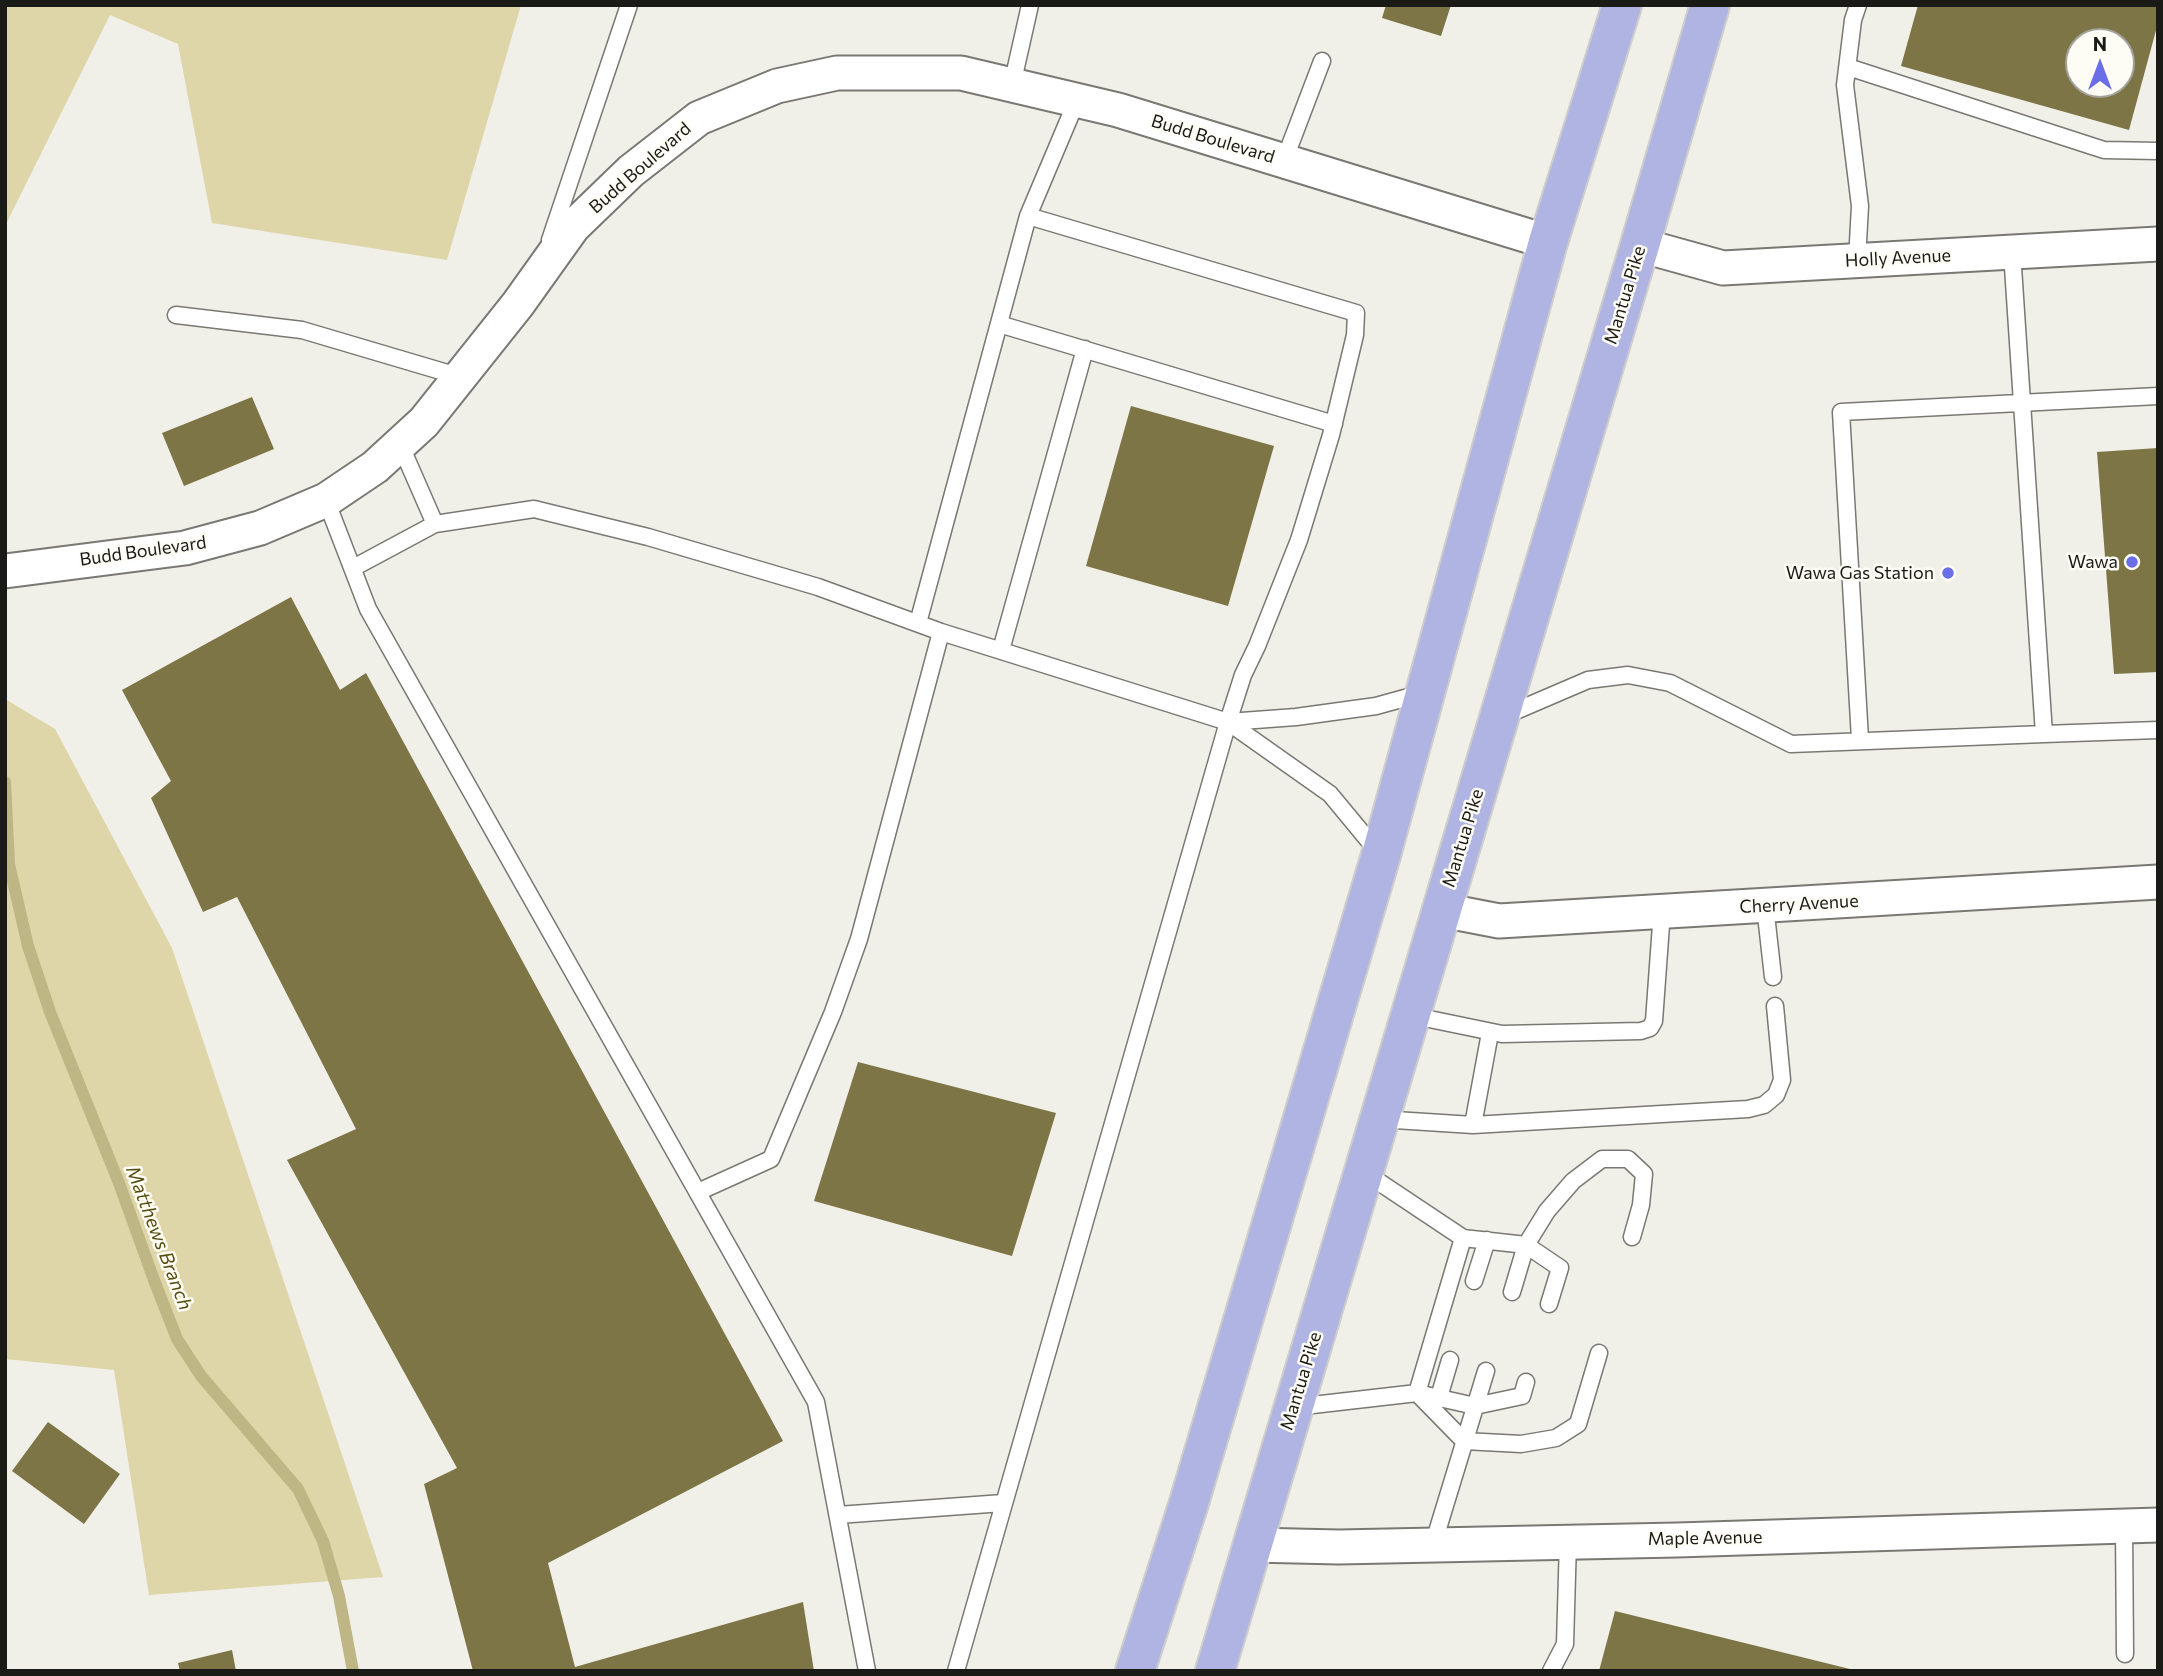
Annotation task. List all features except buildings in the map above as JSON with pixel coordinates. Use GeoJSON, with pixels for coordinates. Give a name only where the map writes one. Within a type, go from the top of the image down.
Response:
{"type":"FeatureCollection","features":[{"type":"Feature","properties":{"kind":"main road"},"geometry":{"type":"LineString","coordinates":[[1135,1671],[1188,1506],[1381,855],[1548,242],[1622,5]]}},
{"type":"Feature","properties":{"kind":"main road","name":"Mantua Pike"},"geometry":{"type":"LineString","coordinates":[[1215,1671],[1710,5]]}},
{"type":"Feature","properties":{"kind":"street","name":"Budd Boulevard"},"geometry":{"type":"LineString","coordinates":[[5,571],[185,548],[260,528],[326,500],[375,467],[424,422],[573,227],[631,171],[699,118],[777,86],[837,73],[961,73],[1077,100],[1118,110],[1548,242]]}},
{"type":"Feature","properties":{"kind":"street","name":"Holly Avenue"},"geometry":{"type":"LineString","coordinates":[[1640,245],[1723,268],[2158,244]]}},
{"type":"Feature","properties":{"kind":"street","name":"Cherry Avenue"},"geometry":{"type":"LineString","coordinates":[[1442,910],[1499,921],[2158,882]]}},
{"type":"Feature","properties":{"kind":"street","name":"Maple Avenue"},"geometry":{"type":"LineString","coordinates":[[1252,1545],[1433,1545],[2158,1525]]}},
{"type":"Feature","properties":{"kind":"lane"},"geometry":{"type":"LineString","coordinates":[[538,276],[629,5]]}},
{"type":"Feature","properties":{"kind":"lane"},"geometry":{"type":"LineString","coordinates":[[1012,85],[1030,5]]}},
{"type":"Feature","properties":{"kind":"lane"},"geometry":{"type":"LineString","coordinates":[[1857,260],[1860,206],[1845,85],[1853,20],[1858,5]]}},
{"type":"Feature","properties":{"kind":"lane"},"geometry":{"type":"LineString","coordinates":[[1284,161],[1322,61]]}},
{"type":"Feature","properties":{"kind":"lane"},"geometry":{"type":"LineString","coordinates":[[1847,67],[2104,150],[2158,151]]}},
{"type":"Feature","properties":{"kind":"lane"},"geometry":{"type":"LineString","coordinates":[[918,624],[1028,216],[1077,100]]}},
{"type":"Feature","properties":{"kind":"lane"},"geometry":{"type":"LineString","coordinates":[[956,1671],[1228,722],[1243,675],[1300,540],[1334,424],[1355,335],[1356,313],[1028,216]]}},
{"type":"Feature","properties":{"kind":"lane"},"geometry":{"type":"LineString","coordinates":[[2012,252],[2044,734]]}},
{"type":"Feature","properties":{"kind":"lane"},"geometry":{"type":"LineString","coordinates":[[176,315],[302,330],[461,377]]}},
{"type":"Feature","properties":{"kind":"lane"},"geometry":{"type":"LineString","coordinates":[[999,324],[1334,424]]}},
{"type":"Feature","properties":{"kind":"lane"},"geometry":{"type":"LineString","coordinates":[[1001,650],[1085,349]]}},
{"type":"Feature","properties":{"kind":"lane"},"geometry":{"type":"LineString","coordinates":[[1860,739],[1841,412],[2158,396]]}},
{"type":"Feature","properties":{"kind":"lane"},"geometry":{"type":"LineString","coordinates":[[400,444],[435,524]]}},
{"type":"Feature","properties":{"kind":"lane"},"geometry":{"type":"LineString","coordinates":[[326,500],[368,609],[816,1402],[867,1671]]}},
{"type":"Feature","properties":{"kind":"lane"},"geometry":{"type":"LineString","coordinates":[[352,568],[435,524],[534,509],[648,537],[792,579],[941,632],[1228,722],[1330,794],[1381,855]]}},
{"type":"Feature","properties":{"kind":"lane"},"geometry":{"type":"LineString","coordinates":[[698,1192],[771,1159],[833,1012],[859,939],[941,632]]}},
{"type":"Feature","properties":{"kind":"lane"},"geometry":{"type":"LineString","coordinates":[[1499,718],[1588,680],[1628,675],[1671,683],[1791,744],[1860,739],[2158,730]]}},
{"type":"Feature","properties":{"kind":"lane"},"geometry":{"type":"LineString","coordinates":[[1228,722],[1296,717],[1376,706],[1427,692]]}},
{"type":"Feature","properties":{"kind":"lane"},"geometry":{"type":"LineString","coordinates":[[1765,906],[1773,977]]}},
{"type":"Feature","properties":{"kind":"lane"},"geometry":{"type":"LineString","coordinates":[[1410,1015],[1490,1033],[1641,1031],[1650,1028],[1654,1021],[1662,911]]}},
{"type":"Feature","properties":{"kind":"lane"},"geometry":{"type":"LineString","coordinates":[[1380,1119],[1473,1125],[1748,1109],[1764,1105],[1776,1095],[1782,1080],[1775,1006]]}},
{"type":"Feature","properties":{"kind":"lane"},"geometry":{"type":"LineString","coordinates":[[1473,1125],[1490,1033]]}},
{"type":"Feature","properties":{"kind":"lane"},"geometry":{"type":"LineString","coordinates":[[1512,1292],[1526,1245],[1547,1210],[1573,1181],[1602,1159],[1628,1159],[1644,1174],[1641,1205],[1632,1237]]}},
{"type":"Feature","properties":{"kind":"lane"},"geometry":{"type":"LineString","coordinates":[[1364,1171],[1463,1238],[1526,1245],[1560,1268],[1549,1304]]}},
{"type":"Feature","properties":{"kind":"lane"},"geometry":{"type":"LineString","coordinates":[[1417,1393],[1463,1238]]}},
{"type":"Feature","properties":{"kind":"lane"},"geometry":{"type":"LineString","coordinates":[[1474,1281],[1487,1240]]}},
{"type":"Feature","properties":{"kind":"lane"},"geometry":{"type":"LineString","coordinates":[[1417,1393],[1464,1441],[1521,1444],[1556,1438],[1578,1424],[1599,1353]]}},
{"type":"Feature","properties":{"kind":"lane"},"geometry":{"type":"LineString","coordinates":[[1439,1397],[1450,1360]]}},
{"type":"Feature","properties":{"kind":"lane"},"geometry":{"type":"LineString","coordinates":[[1433,1545],[1486,1371]]}},
{"type":"Feature","properties":{"kind":"lane"},"geometry":{"type":"LineString","coordinates":[[1293,1407],[1417,1393],[1475,1406],[1522,1396],[1526,1382]]}},
{"type":"Feature","properties":{"kind":"lane"},"geometry":{"type":"LineString","coordinates":[[838,1515],[1003,1503]]}},
{"type":"Feature","properties":{"kind":"lane"},"geometry":{"type":"LineString","coordinates":[[2124,1527],[2125,1654]]}},
{"type":"Feature","properties":{"kind":"lane"},"geometry":{"type":"LineString","coordinates":[[1551,1671],[1565,1644],[1568,1541]]}},
{"type":"Feature","properties":{"kind":"shaded area"},"geometry":{"type":"Polygon","coordinates":[[[5,5],[521,5],[447,260],[212,223],[178,44],[110,15],[5,226],[5,5]]]}},
{"type":"Feature","properties":{"kind":"shaded area"},"geometry":{"type":"Polygon","coordinates":[[[5,699],[55,729],[172,948],[383,1577],[149,1595],[114,1370],[5,1359],[5,699]]]}},
{"type":"Feature","properties":{"kind":"waterway","name":"Matthews Branch"},"geometry":{"type":"LineString","coordinates":[[5,782],[9,864],[28,946],[50,1012],[119,1183],[177,1339],[201,1376],[298,1489],[323,1541],[339,1596],[353,1671]]}},
{"type":"Feature","properties":{"kind":"place","name":"Wawa"},"geometry":{"type":"Point","coordinates":[2132,562]}},
{"type":"Feature","properties":{"kind":"place","name":"Wawa Gas Station"},"geometry":{"type":"Point","coordinates":[1948,573]}}]}
